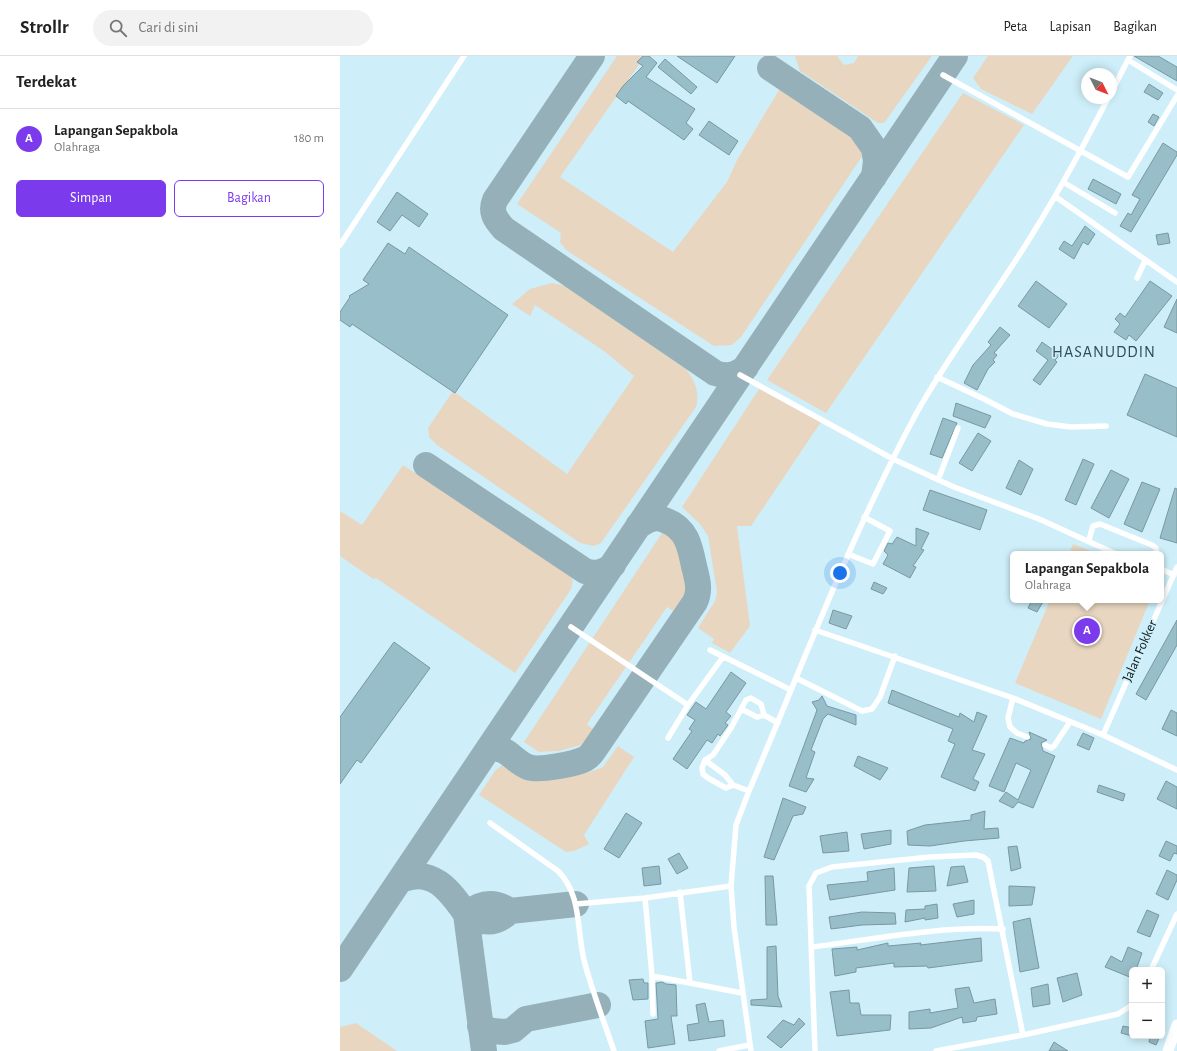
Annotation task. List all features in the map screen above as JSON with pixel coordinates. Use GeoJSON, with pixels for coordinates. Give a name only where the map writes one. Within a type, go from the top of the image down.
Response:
{"type":"FeatureCollection","features":[{"type":"Feature","properties":{"kind":"street"},"geometry":{"type":"LineString","coordinates":[[1168,1051],[1177,1025]]}},
{"type":"Feature","properties":{"kind":"lane"},"geometry":{"type":"LineString","coordinates":[[340,245],[464,56]]}},
{"type":"Feature","properties":{"kind":"lane"},"geometry":{"type":"LineString","coordinates":[[1117,81],[1129,58],[1177,90]]}},
{"type":"Feature","properties":{"kind":"lane"},"geometry":{"type":"LineString","coordinates":[[942,75],[1128,177],[1177,96]]}},
{"type":"Feature","properties":{"kind":"lane"},"geometry":{"type":"LineString","coordinates":[[719,1051],[750,1048],[734,927],[731,886],[736,824],[749,791],[815,630],[864,517],[893,459],[937,377],[1007,274],[1056,196],[1105,104]]}},
{"type":"Feature","properties":{"kind":"lane"},"geometry":{"type":"LineString","coordinates":[[1063,182],[1115,213]]}},
{"type":"Feature","properties":{"kind":"lane"},"geometry":{"type":"LineString","coordinates":[[1056,196],[1177,282]]}},
{"type":"Feature","properties":{"kind":"lane"},"geometry":{"type":"LineString","coordinates":[[1137,278],[1146,261]]}},
{"type":"Feature","properties":{"kind":"lane"},"geometry":{"type":"LineString","coordinates":[[740,375],[893,459],[938,480],[1089,540],[1110,551]]}},
{"type":"Feature","properties":{"kind":"lane"},"geometry":{"type":"LineString","coordinates":[[937,377],[1013,414],[1047,424],[1071,427],[1106,426]]}},
{"type":"Feature","properties":{"kind":"lane"},"geometry":{"type":"LineString","coordinates":[[938,480],[958,428]]}},
{"type":"Feature","properties":{"kind":"lane"},"geometry":{"type":"LineString","coordinates":[[848,554],[873,564],[890,531],[864,517]]}},
{"type":"Feature","properties":{"kind":"lane"},"geometry":{"type":"LineString","coordinates":[[1089,540],[1093,526],[1100,524],[1152,545],[1156,548],[1156,551]]}},
{"type":"Feature","properties":{"kind":"lane","name":"Jalan Fokker"},"geometry":{"type":"LineString","coordinates":[[1164,598],[1177,567]]}},
{"type":"Feature","properties":{"kind":"lane"},"geometry":{"type":"LineString","coordinates":[[1164,570],[1174,575]]}},
{"type":"Feature","properties":{"kind":"lane","name":"Jalan Fokker"},"geometry":{"type":"LineString","coordinates":[[1103,735],[1162,603]]}},
{"type":"Feature","properties":{"kind":"lane"},"geometry":{"type":"LineString","coordinates":[[571,627],[688,705]]}},
{"type":"Feature","properties":{"kind":"lane"},"geometry":{"type":"LineString","coordinates":[[815,630],[896,656],[1013,698],[1103,735],[1177,770]]}},
{"type":"Feature","properties":{"kind":"lane"},"geometry":{"type":"LineString","coordinates":[[710,650],[791,690]]}},
{"type":"Feature","properties":{"kind":"lane"},"geometry":{"type":"LineString","coordinates":[[796,678],[811,687],[862,711],[872,709],[880,697],[896,656]]}},
{"type":"Feature","properties":{"kind":"lane"},"geometry":{"type":"LineString","coordinates":[[668,738],[688,705],[724,657]]}},
{"type":"Feature","properties":{"kind":"lane"},"geometry":{"type":"LineString","coordinates":[[749,791],[733,786],[726,788],[703,774],[702,768],[705,760],[713,755],[731,728],[746,700],[751,698],[761,704],[764,715],[778,723]]}},
{"type":"Feature","properties":{"kind":"lane"},"geometry":{"type":"LineString","coordinates":[[1013,698],[1008,718],[1010,727],[1017,733],[1027,737]]}},
{"type":"Feature","properties":{"kind":"lane"},"geometry":{"type":"LineString","coordinates":[[741,709],[758,717],[764,715]]}},
{"type":"Feature","properties":{"kind":"lane"},"geometry":{"type":"LineString","coordinates":[[1045,745],[1051,748],[1054,746],[1070,722]]}},
{"type":"Feature","properties":{"kind":"lane"},"geometry":{"type":"LineString","coordinates":[[705,760],[725,775],[733,786]]}},
{"type":"Feature","properties":{"kind":"lane"},"geometry":{"type":"LineString","coordinates":[[490,823],[558,871],[567,880],[573,891],[585,962],[614,1051]]}},
{"type":"Feature","properties":{"kind":"lane"},"geometry":{"type":"LineString","coordinates":[[815,1051],[811,985],[812,947],[808,908],[809,886],[816,873],[832,867],[930,857],[976,855],[983,857],[988,861],[1022,1035]]}},
{"type":"Feature","properties":{"kind":"lane"},"geometry":{"type":"LineString","coordinates":[[576,904],[645,898],[731,886]]}},
{"type":"Feature","properties":{"kind":"lane"},"geometry":{"type":"LineString","coordinates":[[680,892],[690,983]]}},
{"type":"Feature","properties":{"kind":"lane"},"geometry":{"type":"LineString","coordinates":[[645,898],[652,976],[653,1014]]}},
{"type":"Feature","properties":{"kind":"lane"},"geometry":{"type":"LineString","coordinates":[[1152,967],[1177,914]]}},
{"type":"Feature","properties":{"kind":"lane"},"geometry":{"type":"LineString","coordinates":[[812,947],[935,932],[978,928],[1002,929]]}},
{"type":"Feature","properties":{"kind":"lane"},"geometry":{"type":"LineString","coordinates":[[652,976],[742,993]]}},
{"type":"Feature","properties":{"kind":"lane"},"geometry":{"type":"LineString","coordinates":[[936,1051],[1022,1035],[1118,1014],[1129,1007]]}},
{"type":"Feature","properties":{"kind":"shaded area"},"geometry":{"type":"Polygon","coordinates":[[[617,56],[645,56],[560,177],[673,252],[727,182],[737,160],[782,85],[786,84],[851,129],[858,137],[865,152],[741,337],[732,345],[714,346],[566,250],[560,242],[561,233],[517,204],[617,56]]]}},
{"type":"Feature","properties":{"kind":"shaded area"},"geometry":{"type":"Polygon","coordinates":[[[795,56],[837,56],[844,65],[854,63],[858,56],[932,56],[884,123],[878,123],[800,71],[795,56]]]}},
{"type":"Feature","properties":{"kind":"shaded area"},"geometry":{"type":"Polygon","coordinates":[[[988,56],[1073,56],[1032,114],[981,89],[973,78],[988,56]]]}},
{"type":"Feature","properties":{"kind":"shaded area"},"geometry":{"type":"Polygon","coordinates":[[[963,93],[1024,125],[826,413],[767,380],[963,93]]]}},
{"type":"Feature","properties":{"kind":"shaded area"},"geometry":{"type":"Polygon","coordinates":[[[552,283],[565,286],[686,369],[694,382],[697,392],[696,407],[601,543],[594,546],[580,543],[437,445],[429,437],[428,428],[453,391],[567,474],[634,376],[604,351],[535,305],[530,316],[512,304],[530,289],[552,283]]]}},
{"type":"Feature","properties":{"kind":"shaded area"},"geometry":{"type":"Polygon","coordinates":[[[759,389],[821,422],[751,526],[737,526],[750,626],[730,653],[712,643],[714,639],[698,628],[715,601],[717,592],[708,536],[700,524],[682,507],[759,389]]]}},
{"type":"Feature","properties":{"kind":"shaded area"},"geometry":{"type":"Polygon","coordinates":[[[403,465],[568,573],[573,580],[571,589],[515,673],[376,578],[373,579],[340,556],[340,511],[362,525],[403,465]]]}},
{"type":"Feature","properties":{"kind":"shaded area"},"geometry":{"type":"Polygon","coordinates":[[[662,533],[669,534],[677,546],[683,558],[691,586],[673,611],[667,607],[587,724],[594,730],[584,744],[559,751],[539,752],[524,742],[662,533]]]}},
{"type":"Feature","properties":{"kind":"shaded area"},"geometry":{"type":"Polygon","coordinates":[[[1073,544],[1090,551],[1070,551],[1073,544]]]}},
{"type":"Feature","properties":{"kind":"shaded area"},"geometry":{"type":"Polygon","coordinates":[[[1049,603],[1149,603],[1101,719],[1015,683],[1049,603]]]}},
{"type":"Feature","properties":{"kind":"shaded area"},"geometry":{"type":"Polygon","coordinates":[[[618,746],[634,757],[584,835],[589,844],[574,851],[566,852],[479,795],[495,771],[503,764],[531,780],[540,781],[590,772],[603,767],[618,746]]]}},
{"type":"Feature","properties":{"kind":"shaded area"},"geometry":{"type":"Polygon","coordinates":[[[356,1023],[397,1051],[340,1051],[340,1027],[356,1023]]]}},
{"type":"Feature","properties":{"kind":"building"},"geometry":{"type":"Polygon","coordinates":[[[643,56],[649,56],[657,63],[646,77],[695,109],[686,123],[693,129],[684,140],[628,101],[626,104],[616,96],[623,86],[643,66],[637,62],[643,56]]]}},
{"type":"Feature","properties":{"kind":"building"},"geometry":{"type":"Polygon","coordinates":[[[677,56],[735,56],[717,83],[677,56]]]}},
{"type":"Feature","properties":{"kind":"building"},"geometry":{"type":"Polygon","coordinates":[[[1134,56],[1158,56],[1177,67],[1177,81],[1134,56]]]}},
{"type":"Feature","properties":{"kind":"building"},"geometry":{"type":"Polygon","coordinates":[[[665,59],[697,87],[691,94],[658,67],[665,59]]]}},
{"type":"Feature","properties":{"kind":"building"},"geometry":{"type":"Polygon","coordinates":[[[1149,84],[1163,93],[1158,100],[1144,92],[1149,84]]]}},
{"type":"Feature","properties":{"kind":"building"},"geometry":{"type":"Polygon","coordinates":[[[1153,114],[1159,117],[1154,126],[1148,122],[1153,114]]]}},
{"type":"Feature","properties":{"kind":"building"},"geometry":{"type":"Polygon","coordinates":[[[709,121],[738,141],[729,155],[699,135],[709,121]]]}},
{"type":"Feature","properties":{"kind":"building"},"geometry":{"type":"Polygon","coordinates":[[[1163,143],[1177,152],[1177,155],[1131,232],[1120,226],[1128,213],[1131,215],[1140,199],[1132,195],[1163,143]]]}},
{"type":"Feature","properties":{"kind":"building"},"geometry":{"type":"Polygon","coordinates":[[[1093,179],[1121,194],[1116,204],[1088,189],[1093,179]]]}},
{"type":"Feature","properties":{"kind":"building"},"geometry":{"type":"Polygon","coordinates":[[[397,192],[428,214],[419,227],[402,215],[390,231],[377,222],[397,192]]]}},
{"type":"Feature","properties":{"kind":"building"},"geometry":{"type":"Polygon","coordinates":[[[1085,226],[1095,234],[1088,245],[1083,242],[1074,259],[1059,249],[1064,241],[1072,246],[1085,226]]]}},
{"type":"Feature","properties":{"kind":"building"},"geometry":{"type":"Polygon","coordinates":[[[1168,233],[1170,243],[1158,245],[1156,235],[1168,233]]]}},
{"type":"Feature","properties":{"kind":"building"},"geometry":{"type":"Polygon","coordinates":[[[388,243],[405,254],[409,247],[508,315],[455,393],[352,324],[350,327],[340,320],[340,312],[350,297],[349,296],[369,284],[363,280],[388,243]]]}},
{"type":"Feature","properties":{"kind":"building"},"geometry":{"type":"Polygon","coordinates":[[[1036,281],[1067,304],[1049,328],[1018,306],[1036,281]]]}},
{"type":"Feature","properties":{"kind":"building"},"geometry":{"type":"Polygon","coordinates":[[[1150,281],[1172,296],[1136,341],[1129,335],[1126,340],[1114,332],[1120,324],[1115,319],[1120,313],[1125,317],[1150,281]]]}},
{"type":"Feature","properties":{"kind":"building"},"geometry":{"type":"Polygon","coordinates":[[[1177,299],[1177,333],[1164,327],[1177,299]]]}},
{"type":"Feature","properties":{"kind":"building"},"geometry":{"type":"Polygon","coordinates":[[[1000,327],[1010,335],[994,353],[997,355],[993,360],[995,362],[988,369],[977,390],[964,383],[973,365],[991,345],[988,342],[1000,327]]]}},
{"type":"Feature","properties":{"kind":"building"},"geometry":{"type":"Polygon","coordinates":[[[1042,342],[1060,355],[1055,360],[1057,362],[1040,385],[1033,380],[1048,360],[1036,351],[1042,342]]]}},
{"type":"Feature","properties":{"kind":"building"},"geometry":{"type":"Polygon","coordinates":[[[1145,374],[1177,388],[1177,437],[1127,415],[1145,374]]]}},
{"type":"Feature","properties":{"kind":"building"},"geometry":{"type":"Polygon","coordinates":[[[956,403],[991,416],[985,428],[953,416],[956,403]]]}},
{"type":"Feature","properties":{"kind":"building"},"geometry":{"type":"Polygon","coordinates":[[[943,418],[957,423],[942,458],[930,454],[943,418]]]}},
{"type":"Feature","properties":{"kind":"building"},"geometry":{"type":"Polygon","coordinates":[[[978,433],[991,441],[972,471],[959,463],[978,433]]]}},
{"type":"Feature","properties":{"kind":"building"},"geometry":{"type":"Polygon","coordinates":[[[1083,459],[1094,464],[1076,505],[1065,500],[1083,459]]]}},
{"type":"Feature","properties":{"kind":"building"},"geometry":{"type":"Polygon","coordinates":[[[1019,460],[1033,469],[1021,495],[1006,488],[1019,460]]]}},
{"type":"Feature","properties":{"kind":"building"},"geometry":{"type":"Polygon","coordinates":[[[1111,470],[1129,479],[1109,518],[1091,508],[1111,470]]]}},
{"type":"Feature","properties":{"kind":"building"},"geometry":{"type":"Polygon","coordinates":[[[1142,482],[1160,489],[1142,532],[1124,524],[1142,482]]]}},
{"type":"Feature","properties":{"kind":"building"},"geometry":{"type":"Polygon","coordinates":[[[1175,488],[1177,489],[1177,543],[1160,538],[1175,488]]]}},
{"type":"Feature","properties":{"kind":"building"},"geometry":{"type":"Polygon","coordinates":[[[930,490],[987,510],[980,530],[923,510],[930,490]]]}},
{"type":"Feature","properties":{"kind":"building"},"geometry":{"type":"Polygon","coordinates":[[[916,528],[929,533],[921,549],[924,550],[913,566],[916,567],[910,578],[883,564],[888,555],[884,551],[888,543],[892,544],[897,537],[916,546],[916,528]]]}},
{"type":"Feature","properties":{"kind":"building"},"geometry":{"type":"Polygon","coordinates":[[[874,582],[887,588],[883,594],[871,589],[874,582]]]}},
{"type":"Feature","properties":{"kind":"building"},"geometry":{"type":"Polygon","coordinates":[[[1030,603],[1042,603],[1037,612],[1028,608],[1030,603]]]}},
{"type":"Feature","properties":{"kind":"building"},"geometry":{"type":"Polygon","coordinates":[[[833,610],[852,616],[846,629],[829,623],[833,610]]]}},
{"type":"Feature","properties":{"kind":"building"},"geometry":{"type":"Polygon","coordinates":[[[1177,620],[1177,645],[1146,700],[1136,694],[1177,620]]]}},
{"type":"Feature","properties":{"kind":"building"},"geometry":{"type":"Polygon","coordinates":[[[394,642],[430,668],[361,763],[357,760],[340,784],[340,717],[394,642]]]}},
{"type":"Feature","properties":{"kind":"building"},"geometry":{"type":"Polygon","coordinates":[[[731,672],[746,683],[726,712],[731,716],[725,723],[728,725],[720,736],[718,734],[712,743],[707,740],[687,769],[673,759],[692,731],[689,729],[695,720],[687,715],[696,702],[706,709],[731,672]]]}},
{"type":"Feature","properties":{"kind":"building"},"geometry":{"type":"Polygon","coordinates":[[[892,690],[959,717],[960,713],[974,722],[977,712],[987,716],[972,750],[985,754],[973,779],[979,782],[975,791],[941,777],[955,744],[948,741],[953,729],[888,703],[892,690]]]}},
{"type":"Feature","properties":{"kind":"building"},"geometry":{"type":"Polygon","coordinates":[[[822,696],[827,706],[856,715],[856,725],[828,714],[823,719],[811,750],[815,752],[806,778],[814,779],[806,792],[789,786],[817,710],[812,702],[819,700],[822,696]]]}},
{"type":"Feature","properties":{"kind":"building"},"geometry":{"type":"Polygon","coordinates":[[[1171,710],[1177,713],[1177,736],[1162,729],[1171,710]]]}},
{"type":"Feature","properties":{"kind":"building"},"geometry":{"type":"Polygon","coordinates":[[[1029,732],[1047,740],[1041,743],[1043,751],[1055,756],[1033,808],[1018,802],[1013,808],[999,801],[1006,792],[1018,800],[1031,770],[1016,763],[1004,792],[989,786],[1010,738],[1024,743],[1025,741],[1031,739],[1029,732]]]}},
{"type":"Feature","properties":{"kind":"building"},"geometry":{"type":"Polygon","coordinates":[[[1083,733],[1094,738],[1089,750],[1077,745],[1083,733]]]}},
{"type":"Feature","properties":{"kind":"building"},"geometry":{"type":"Polygon","coordinates":[[[858,756],[888,768],[880,780],[854,766],[858,756]]]}},
{"type":"Feature","properties":{"kind":"building"},"geometry":{"type":"Polygon","coordinates":[[[1166,781],[1177,787],[1177,809],[1157,799],[1166,781]]]}},
{"type":"Feature","properties":{"kind":"building"},"geometry":{"type":"Polygon","coordinates":[[[1099,785],[1125,794],[1123,801],[1097,792],[1099,785]]]}},
{"type":"Feature","properties":{"kind":"building"},"geometry":{"type":"Polygon","coordinates":[[[783,798],[806,807],[803,814],[793,816],[774,860],[764,857],[783,798]]]}},
{"type":"Feature","properties":{"kind":"building"},"geometry":{"type":"Polygon","coordinates":[[[985,811],[984,829],[998,828],[999,838],[930,846],[908,845],[907,831],[925,825],[971,820],[971,815],[985,811]]]}},
{"type":"Feature","properties":{"kind":"building"},"geometry":{"type":"Polygon","coordinates":[[[626,813],[642,823],[619,858],[604,849],[626,813]]]}},
{"type":"Feature","properties":{"kind":"building"},"geometry":{"type":"Polygon","coordinates":[[[891,830],[891,844],[864,849],[861,834],[891,830]]]}},
{"type":"Feature","properties":{"kind":"building"},"geometry":{"type":"Polygon","coordinates":[[[847,832],[849,851],[823,853],[820,836],[847,832]]]}},
{"type":"Feature","properties":{"kind":"building"},"geometry":{"type":"Polygon","coordinates":[[[1166,841],[1177,846],[1177,854],[1174,853],[1170,861],[1159,856],[1166,841]]]}},
{"type":"Feature","properties":{"kind":"building"},"geometry":{"type":"Polygon","coordinates":[[[1017,846],[1021,868],[1011,871],[1008,847],[1017,846]]]}},
{"type":"Feature","properties":{"kind":"building"},"geometry":{"type":"Polygon","coordinates":[[[679,853],[688,868],[677,874],[668,859],[679,853]]]}},
{"type":"Feature","properties":{"kind":"building"},"geometry":{"type":"Polygon","coordinates":[[[659,866],[661,884],[644,886],[642,868],[659,866]]]}},
{"type":"Feature","properties":{"kind":"building"},"geometry":{"type":"Polygon","coordinates":[[[934,866],[936,891],[907,892],[909,868],[934,866]]]}},
{"type":"Feature","properties":{"kind":"building"},"geometry":{"type":"Polygon","coordinates":[[[964,866],[968,882],[947,886],[951,867],[964,866]]]}},
{"type":"Feature","properties":{"kind":"building"},"geometry":{"type":"Polygon","coordinates":[[[894,868],[895,890],[830,900],[827,885],[868,881],[867,872],[894,868]]]}},
{"type":"Feature","properties":{"kind":"building"},"geometry":{"type":"Polygon","coordinates":[[[1167,870],[1177,875],[1177,880],[1168,900],[1156,894],[1167,870]]]}},
{"type":"Feature","properties":{"kind":"building"},"geometry":{"type":"Polygon","coordinates":[[[765,876],[773,876],[777,925],[766,925],[765,876]]]}},
{"type":"Feature","properties":{"kind":"building"},"geometry":{"type":"Polygon","coordinates":[[[1009,886],[1035,887],[1032,905],[1009,906],[1009,886]]]}},
{"type":"Feature","properties":{"kind":"building"},"geometry":{"type":"Polygon","coordinates":[[[974,900],[974,914],[957,917],[953,904],[974,900]]]}},
{"type":"Feature","properties":{"kind":"building"},"geometry":{"type":"Polygon","coordinates":[[[937,904],[938,918],[925,920],[925,918],[905,922],[906,910],[925,909],[925,906],[937,904]]]}},
{"type":"Feature","properties":{"kind":"building"},"geometry":{"type":"Polygon","coordinates":[[[1147,910],[1159,915],[1150,937],[1137,932],[1147,910]]]}},
{"type":"Feature","properties":{"kind":"building"},"geometry":{"type":"Polygon","coordinates":[[[862,912],[895,913],[896,924],[862,925],[831,929],[829,917],[862,912]]]}},
{"type":"Feature","properties":{"kind":"building"},"geometry":{"type":"Polygon","coordinates":[[[1030,918],[1039,968],[1020,972],[1013,922],[1030,918]]]}},
{"type":"Feature","properties":{"kind":"building"},"geometry":{"type":"Polygon","coordinates":[[[981,938],[982,961],[928,968],[927,966],[894,967],[894,963],[856,968],[856,972],[835,976],[832,949],[857,947],[857,950],[888,943],[888,946],[921,943],[920,945],[981,938]]]}},
{"type":"Feature","properties":{"kind":"building"},"geometry":{"type":"Polygon","coordinates":[[[776,946],[778,996],[782,1007],[751,1005],[751,1000],[767,999],[767,947],[776,946]]]}},
{"type":"Feature","properties":{"kind":"building"},"geometry":{"type":"Polygon","coordinates":[[[1128,947],[1142,953],[1137,967],[1129,967],[1129,977],[1105,967],[1111,956],[1122,962],[1128,947]]]}},
{"type":"Feature","properties":{"kind":"building"},"geometry":{"type":"Polygon","coordinates":[[[1077,973],[1082,995],[1063,1002],[1057,978],[1077,973]]]}},
{"type":"Feature","properties":{"kind":"building"},"geometry":{"type":"Polygon","coordinates":[[[643,979],[644,983],[648,983],[648,999],[633,1000],[629,980],[643,979]]]}},
{"type":"Feature","properties":{"kind":"building"},"geometry":{"type":"Polygon","coordinates":[[[662,982],[676,985],[677,1016],[671,1016],[675,1044],[648,1048],[645,1021],[658,1019],[656,983],[662,982]]]}},
{"type":"Feature","properties":{"kind":"building"},"geometry":{"type":"Polygon","coordinates":[[[1048,984],[1050,1004],[1033,1007],[1031,988],[1048,984]]]}},
{"type":"Feature","properties":{"kind":"building"},"geometry":{"type":"Polygon","coordinates":[[[969,987],[974,1003],[995,999],[997,1014],[977,1017],[976,1021],[963,1023],[962,1017],[931,1028],[909,1029],[909,1012],[930,1009],[930,1013],[958,1008],[955,989],[969,987]]]}},
{"type":"Feature","properties":{"kind":"building"},"geometry":{"type":"Polygon","coordinates":[[[849,990],[850,1003],[859,1003],[861,1015],[891,1015],[890,1030],[837,1036],[830,992],[849,990]]]}},
{"type":"Feature","properties":{"kind":"building"},"geometry":{"type":"Polygon","coordinates":[[[705,1003],[709,1022],[723,1020],[725,1036],[689,1041],[687,1025],[699,1023],[696,1005],[705,1003]]]}},
{"type":"Feature","properties":{"kind":"building"},"geometry":{"type":"Polygon","coordinates":[[[799,1018],[805,1024],[781,1048],[767,1037],[783,1020],[794,1025],[799,1018]]]}},
{"type":"Feature","properties":{"kind":"building"},"geometry":{"type":"Polygon","coordinates":[[[1123,1026],[1129,1027],[1129,1035],[1121,1033],[1123,1026]]]}},
{"type":"Feature","properties":{"kind":"building"},"geometry":{"type":"Polygon","coordinates":[[[1150,1039],[1159,1039],[1156,1045],[1149,1042],[1150,1039]]]}},
{"type":"Feature","properties":{"kind":"building"},"geometry":{"type":"Polygon","coordinates":[[[1054,1042],[1068,1051],[1049,1051],[1054,1042]]]}},
{"type":"Feature","properties":{"kind":"taxiway"},"geometry":{"type":"LineString","coordinates":[[592,56],[495,200],[493,208],[494,215],[504,229],[715,373],[731,375],[746,367]]}},
{"type":"Feature","properties":{"kind":"taxiway"},"geometry":{"type":"LineString","coordinates":[[340,969],[955,56]]}},
{"type":"Feature","properties":{"kind":"taxiway"},"geometry":{"type":"LineString","coordinates":[[770,68],[860,128],[874,148],[876,161],[874,177]]}},
{"type":"Feature","properties":{"kind":"taxiway"},"geometry":{"type":"LineString","coordinates":[[426,465],[585,571],[593,573],[600,572],[613,565]]}},
{"type":"Feature","properties":{"kind":"taxiway"},"geometry":{"type":"LineString","coordinates":[[488,750],[500,749],[522,764],[533,768],[573,763],[586,758],[593,751],[695,602],[698,593],[697,580],[691,552],[683,534],[674,524],[660,518],[646,521],[638,526]]}},
{"type":"Feature","properties":{"kind":"taxiway"},"geometry":{"type":"LineString","coordinates":[[401,880],[412,876],[422,876],[439,883],[447,889],[466,914],[477,907],[487,904],[498,905],[510,911]]}},
{"type":"Feature","properties":{"kind":"taxiway"},"geometry":{"type":"LineString","coordinates":[[484,1051],[466,914],[478,920],[489,922],[505,916],[510,911],[576,904]]}},
{"type":"Feature","properties":{"kind":"taxiway"},"geometry":{"type":"LineString","coordinates":[[480,1026],[492,1031],[505,1032],[513,1030],[526,1019],[598,1005]]}},
{"type":"Feature","properties":{"kind":"place","name":"Lapangan Sepakbola"},"geometry":{"type":"Point","coordinates":[1087,631]}},
{"type":"Feature","properties":{"kind":"district","name":"HASANUDDIN"},"geometry":{"type":"Point","coordinates":[1104,352]}}]}
